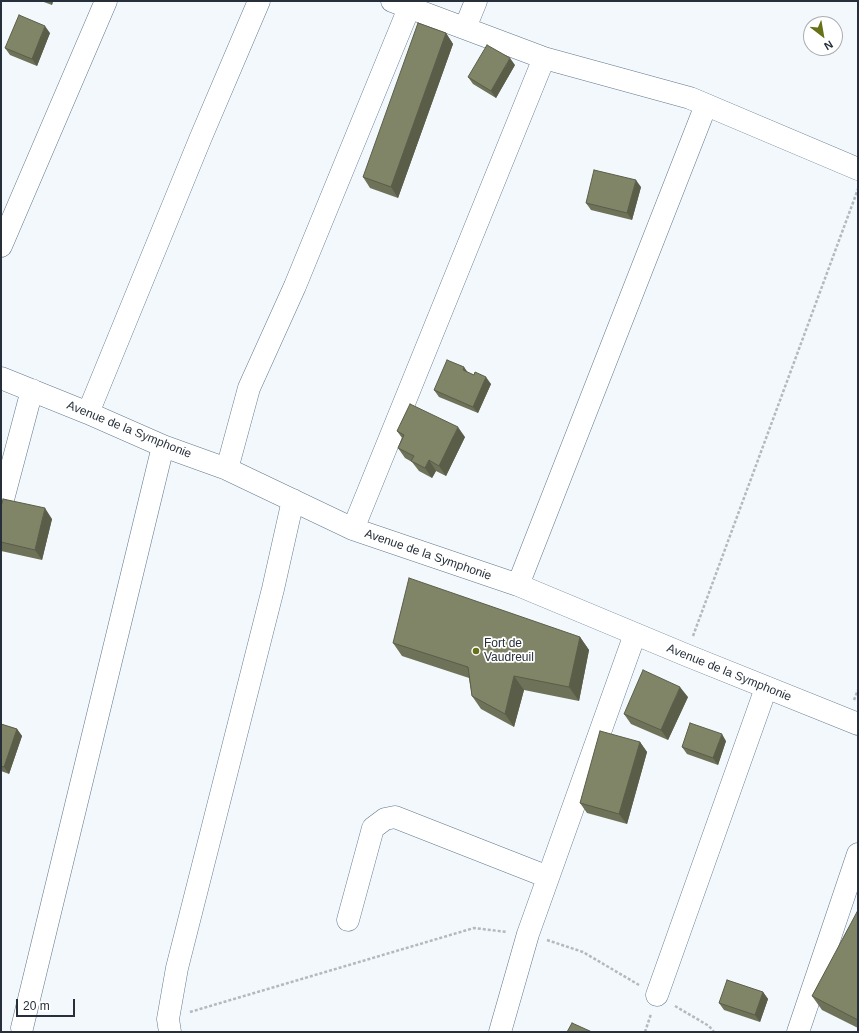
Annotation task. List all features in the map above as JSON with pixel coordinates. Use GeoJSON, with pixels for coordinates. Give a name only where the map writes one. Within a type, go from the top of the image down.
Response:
{"type":"FeatureCollection","features":[{"type":"Feature","properties":{"kind":"street"},"geometry":{"type":"LineString","coordinates":[[1,246],[106,1]]}},
{"type":"Feature","properties":{"kind":"street"},"geometry":{"type":"LineString","coordinates":[[88,413],[201,136],[259,1]]}},
{"type":"Feature","properties":{"kind":"street"},"geometry":{"type":"LineString","coordinates":[[465,28],[476,1]]}},
{"type":"Feature","properties":{"kind":"street"},"geometry":{"type":"LineString","coordinates":[[227,468],[249,388],[295,286],[400,5],[544,58],[690,98],[858,169]]}},
{"type":"Feature","properties":{"kind":"street"},"geometry":{"type":"LineString","coordinates":[[353,529],[544,58]]}},
{"type":"Feature","properties":{"kind":"street"},"geometry":{"type":"LineString","coordinates":[[518,585],[706,105]]}},
{"type":"Feature","properties":{"kind":"street","name":"Avenue de la Symphonie"},"geometry":{"type":"LineString","coordinates":[[1,378],[88,413],[163,446],[227,468],[353,529],[518,585],[686,656],[858,724]]}},
{"type":"Feature","properties":{"kind":"street"},"geometry":{"type":"LineString","coordinates":[[1,507],[32,390]]}},
{"type":"Feature","properties":{"kind":"street"},"geometry":{"type":"LineString","coordinates":[[22,1028],[163,446]]}},
{"type":"Feature","properties":{"kind":"street"},"geometry":{"type":"LineString","coordinates":[[169,1025],[177,968],[273,589],[293,500]]}},
{"type":"Feature","properties":{"kind":"street"},"geometry":{"type":"LineString","coordinates":[[500,1032],[528,934],[636,634]]}},
{"type":"Feature","properties":{"kind":"street"},"geometry":{"type":"LineString","coordinates":[[657,995],[766,688]]}},
{"type":"Feature","properties":{"kind":"street"},"geometry":{"type":"LineString","coordinates":[[348,920],[373,828],[385,819],[395,817],[548,877]]}},
{"type":"Feature","properties":{"kind":"street"},"geometry":{"type":"LineString","coordinates":[[798,1032],[858,854]]}},
{"type":"Feature","properties":{"kind":"path"},"geometry":{"type":"LineString","coordinates":[[686,656],[858,189]]}},
{"type":"Feature","properties":{"kind":"path"},"geometry":{"type":"LineString","coordinates":[[169,1025],[474,928],[528,934],[583,952],[709,1026],[714,1032]]}},
{"type":"Feature","properties":{"kind":"building"},"geometry":{"type":"Polygon","coordinates":[[[19,15],[45,26],[32,59],[5,48],[19,15]]]}},
{"type":"Feature","properties":{"kind":"building"},"geometry":{"type":"Polygon","coordinates":[[[418,23],[446,33],[391,187],[363,177],[418,23]]]}},
{"type":"Feature","properties":{"kind":"building"},"geometry":{"type":"Polygon","coordinates":[[[487,45],[510,58],[491,91],[468,77],[487,45]]]}},
{"type":"Feature","properties":{"kind":"building"},"geometry":{"type":"Polygon","coordinates":[[[594,170],[636,180],[627,213],[586,203],[594,170]]]}},
{"type":"Feature","properties":{"kind":"building"},"geometry":{"type":"Polygon","coordinates":[[[447,360],[464,367],[463,370],[474,375],[475,372],[486,377],[473,407],[434,390],[447,360]]]}},
{"type":"Feature","properties":{"kind":"building"},"geometry":{"type":"Polygon","coordinates":[[[410,404],[458,427],[439,466],[429,460],[425,468],[411,461],[414,456],[398,448],[404,435],[397,431],[410,404]]]}},
{"type":"Feature","properties":{"kind":"building"},"geometry":{"type":"Polygon","coordinates":[[[3,499],[45,508],[35,550],[1,542],[1,507],[3,499]]]}},
{"type":"Feature","properties":{"kind":"building"},"geometry":{"type":"Polygon","coordinates":[[[409,578],[580,637],[569,687],[514,676],[505,714],[472,696],[468,667],[393,643],[409,578]]]}},
{"type":"Feature","properties":{"kind":"building"},"geometry":{"type":"Polygon","coordinates":[[[643,670],[680,687],[661,730],[624,714],[643,670]]]}},
{"type":"Feature","properties":{"kind":"building"},"geometry":{"type":"Polygon","coordinates":[[[690,723],[722,734],[713,758],[682,747],[690,723]]]}},
{"type":"Feature","properties":{"kind":"building"},"geometry":{"type":"Polygon","coordinates":[[[1,724],[17,729],[4,767],[1,766],[1,724]]]}},
{"type":"Feature","properties":{"kind":"building"},"geometry":{"type":"Polygon","coordinates":[[[600,731],[640,742],[619,814],[580,803],[600,731]]]}},
{"type":"Feature","properties":{"kind":"building"},"geometry":{"type":"Polygon","coordinates":[[[858,912],[858,1020],[812,996],[858,912]]]}},
{"type":"Feature","properties":{"kind":"building"},"geometry":{"type":"Polygon","coordinates":[[[727,980],[763,992],[755,1015],[719,1003],[727,980]]]}},
{"type":"Feature","properties":{"kind":"building"},"geometry":{"type":"Polygon","coordinates":[[[572,1023],[592,1032],[567,1032],[572,1023]]]}},
{"type":"Feature","properties":{"kind":"place","name":"Fort de Vaudreuil"},"geometry":{"type":"Point","coordinates":[476,651]}}]}
